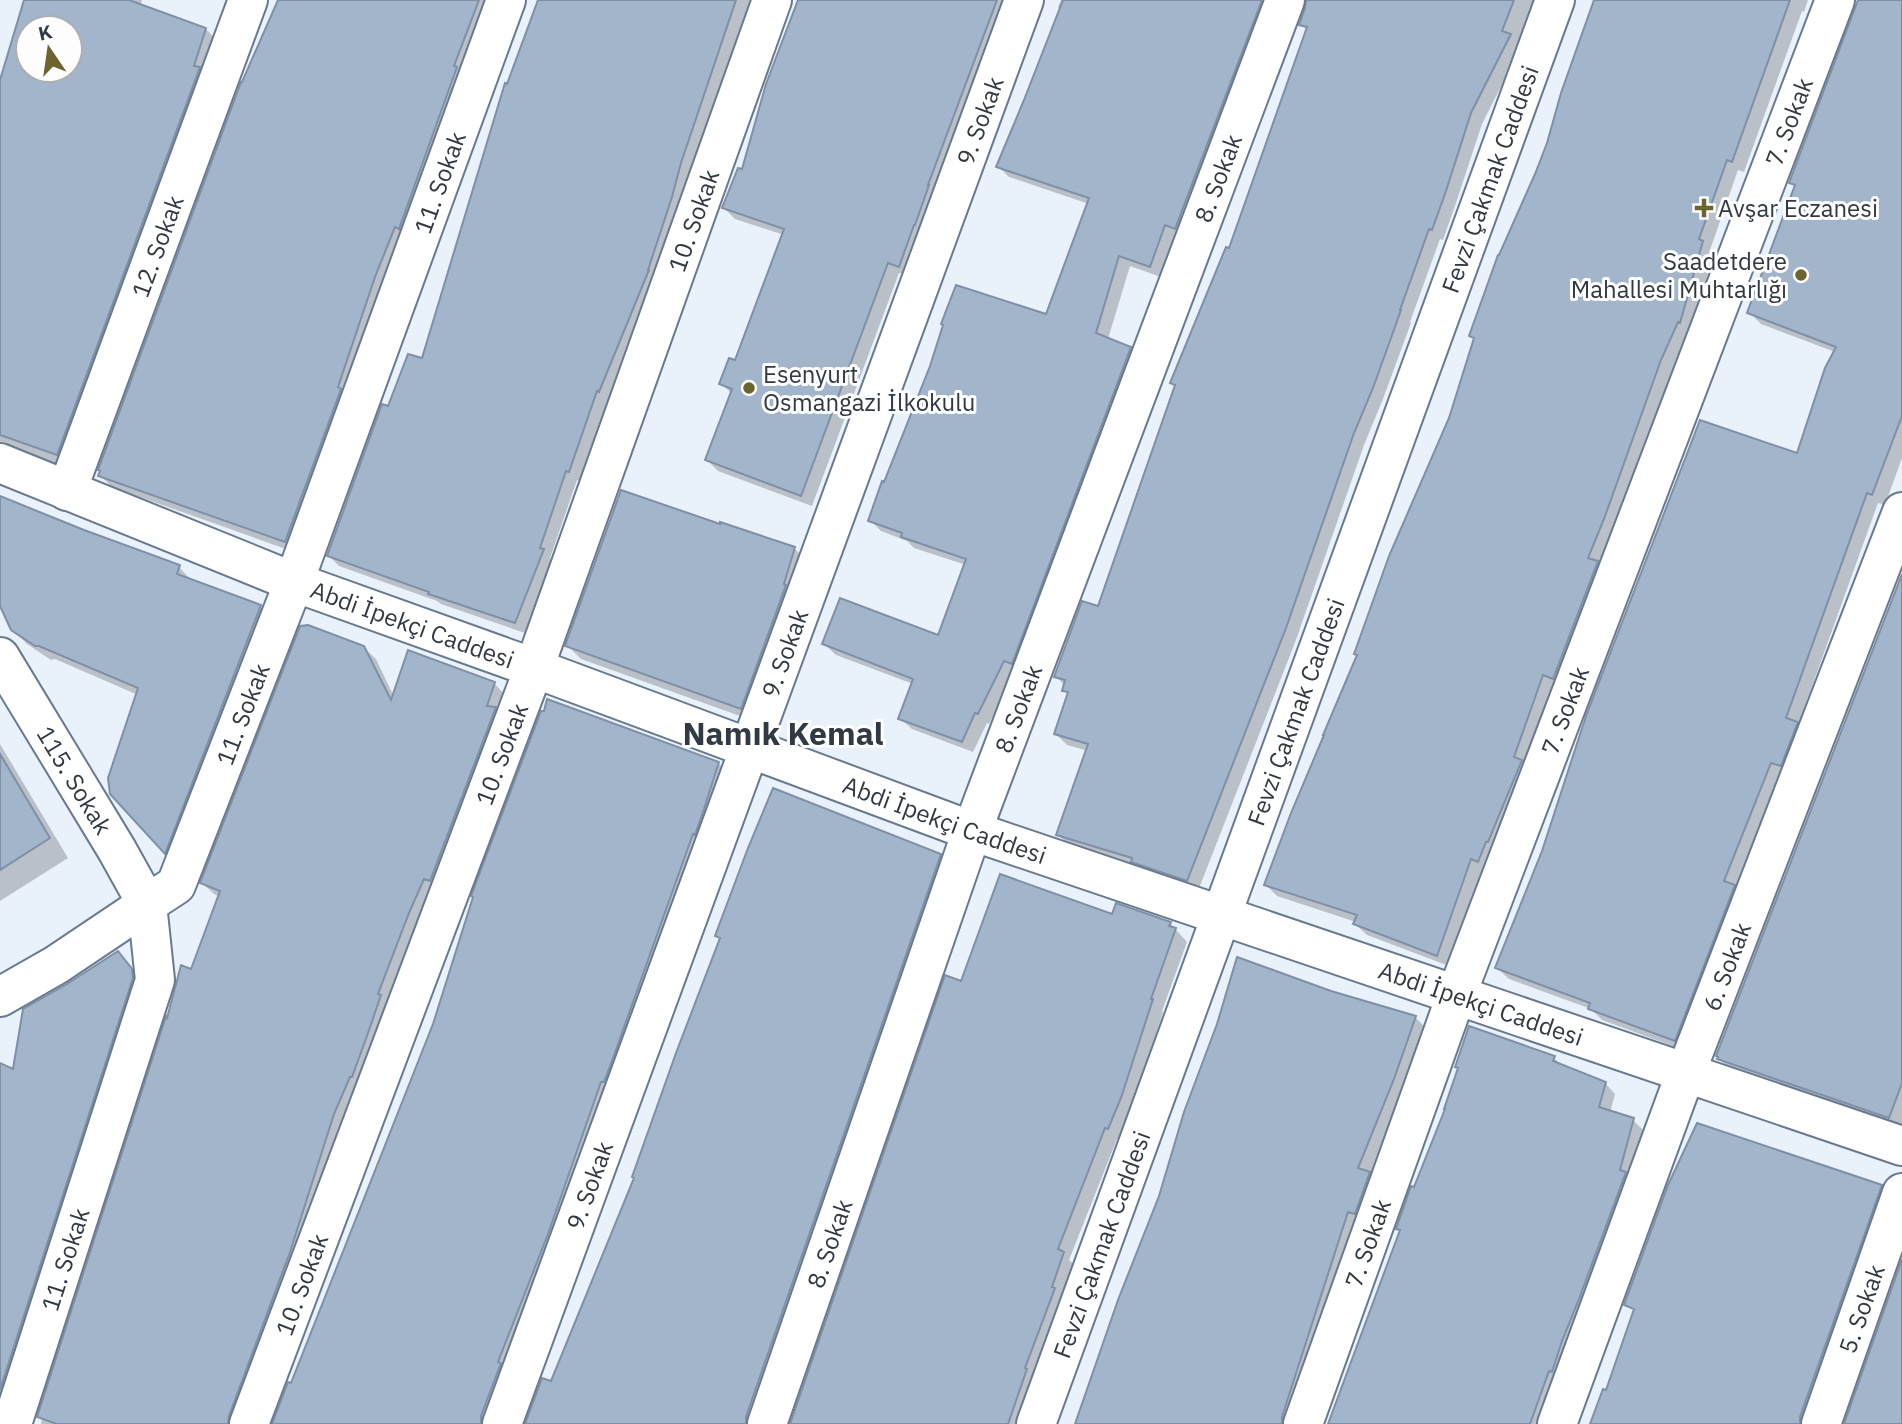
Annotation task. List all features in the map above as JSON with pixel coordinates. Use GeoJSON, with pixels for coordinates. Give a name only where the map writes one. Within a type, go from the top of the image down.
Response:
{"type":"FeatureCollection","features":[{"type":"Feature","properties":{"kind":"street","name":"12. Sokak"},"geometry":{"type":"LineString","coordinates":[[67,491],[248,0]]}},
{"type":"Feature","properties":{"kind":"street","name":"11. Sokak"},"geometry":{"type":"LineString","coordinates":[[12,1424],[155,980],[147,904],[176,885],[294,582],[506,0]]}},
{"type":"Feature","properties":{"kind":"street","name":"10. Sokak"},"geometry":{"type":"LineString","coordinates":[[249,1424],[534,668],[772,0]]}},
{"type":"Feature","properties":{"kind":"street","name":"9. Sokak"},"geometry":{"type":"LineString","coordinates":[[502,1424],[1024,0]]}},
{"type":"Feature","properties":{"kind":"street","name":"8. Sokak"},"geometry":{"type":"LineString","coordinates":[[767,1424],[972,831],[1285,0]]}},
{"type":"Feature","properties":{"kind":"street","name":"Fevzi Çakmak Caddesi"},"geometry":{"type":"LineString","coordinates":[[1036,1424],[1555,0]]}},
{"type":"Feature","properties":{"kind":"street","name":"7. Sokak"},"geometry":{"type":"LineString","coordinates":[[1303,1424],[1456,996],[1835,0]]}},
{"type":"Feature","properties":{"kind":"street","name":"Abdi İpekçi Caddesi"},"geometry":{"type":"LineString","coordinates":[[0,463],[294,582],[972,831],[1902,1146]]}},
{"type":"Feature","properties":{"kind":"street","name":"6. Sokak"},"geometry":{"type":"LineString","coordinates":[[1557,1424],[1686,1072],[1902,512]]}},
{"type":"Feature","properties":{"kind":"street","name":"115. Sokak"},"geometry":{"type":"LineString","coordinates":[[0,657],[147,904]]}},
{"type":"Feature","properties":{"kind":"street"},"geometry":{"type":"LineString","coordinates":[[0,997],[56,965],[147,904]]}},
{"type":"Feature","properties":{"kind":"street","name":"5. Sokak"},"geometry":{"type":"LineString","coordinates":[[1821,1424],[1902,1194]]}},
{"type":"Feature","properties":{"kind":"street"},"geometry":{"type":"LineString","coordinates":[[0,1422],[6,1424]]}},
{"type":"Feature","properties":{"kind":"building"},"geometry":{"type":"Polygon","coordinates":[[[24,0],[129,0],[206,28],[194,66],[200,67],[57,455],[0,435],[0,80],[14,33],[14,84],[84,84],[84,14],[20,14],[24,0]]]}},
{"type":"Feature","properties":{"kind":"building"},"geometry":{"type":"Polygon","coordinates":[[[278,0],[479,0],[399,229],[395,227],[375,277],[338,387],[341,389],[285,542],[98,476],[241,82],[278,0]]]}},
{"type":"Feature","properties":{"kind":"building"},"geometry":{"type":"Polygon","coordinates":[[[538,0],[736,0],[681,163],[649,270],[599,392],[597,391],[569,472],[566,471],[540,548],[544,549],[515,623],[327,556],[382,404],[388,406],[408,354],[422,358],[505,83],[507,84],[538,0]]]}},
{"type":"Feature","properties":{"kind":"building"},"geometry":{"type":"Polygon","coordinates":[[[798,0],[997,0],[899,267],[888,263],[801,496],[705,460],[732,389],[719,384],[729,358],[735,360],[784,229],[722,208],[738,168],[742,169],[766,84],[798,0]]]}},
{"type":"Feature","properties":{"kind":"building"},"geometry":{"type":"Polygon","coordinates":[[[1063,0],[1262,0],[1175,229],[1165,225],[1150,267],[1119,256],[1096,333],[1131,347],[1012,664],[1004,661],[962,742],[898,719],[913,679],[822,644],[840,598],[938,635],[966,559],[901,537],[902,533],[868,521],[930,366],[943,325],[941,324],[956,285],[1046,314],[1089,198],[996,167],[1063,0]]]}},
{"type":"Feature","properties":{"kind":"building"},"geometry":{"type":"Polygon","coordinates":[[[1306,0],[1514,0],[1502,31],[1511,34],[1471,113],[1432,230],[1429,229],[1373,388],[1354,433],[1286,628],[1187,881],[1131,862],[1132,858],[1056,835],[1088,744],[1054,734],[1068,692],[1062,691],[1065,680],[1054,677],[1082,601],[1098,606],[1175,385],[1170,383],[1226,247],[1229,248],[1307,27],[1299,25],[1306,0]]]}},
{"type":"Feature","properties":{"kind":"building"},"geometry":{"type":"Polygon","coordinates":[[[1594,0],[1790,0],[1732,162],[1727,160],[1699,239],[1703,241],[1680,323],[1678,322],[1661,360],[1588,558],[1598,561],[1553,679],[1543,675],[1514,757],[1522,760],[1478,862],[1471,859],[1437,956],[1353,924],[1357,915],[1264,885],[1357,655],[1354,654],[1389,556],[1449,418],[1474,338],[1469,336],[1498,255],[1547,143],[1561,93],[1594,0]]]}},
{"type":"Feature","properties":{"kind":"building"},"geometry":{"type":"Polygon","coordinates":[[[1858,0],[1902,0],[1902,416],[1872,495],[1867,493],[1786,718],[1798,722],[1781,766],[1771,763],[1724,881],[1735,885],[1675,1041],[1588,1009],[1590,1003],[1495,968],[1542,851],[1586,716],[1700,420],[1797,453],[1825,368],[1836,347],[1747,313],[1795,185],[1789,183],[1858,0]]]}},
{"type":"Feature","properties":{"kind":"building"},"geometry":{"type":"Polygon","coordinates":[[[621,490],[795,547],[784,584],[786,585],[741,709],[565,646],[621,490]]]}},
{"type":"Feature","properties":{"kind":"building"},"geometry":{"type":"Polygon","coordinates":[[[0,496],[180,565],[177,574],[261,605],[165,854],[110,794],[108,778],[138,688],[35,646],[11,630],[0,606],[0,496]]]}},
{"type":"Feature","properties":{"kind":"building"},"geometry":{"type":"Polygon","coordinates":[[[1902,574],[1902,1083],[1889,1118],[1717,1059],[1716,1056],[1902,574]]]}},
{"type":"Feature","properties":{"kind":"building"},"geometry":{"type":"Polygon","coordinates":[[[308,625],[364,646],[391,700],[408,650],[495,682],[487,706],[496,707],[430,881],[424,879],[378,994],[381,995],[367,1036],[352,1077],[334,1114],[290,1252],[228,1424],[57,1424],[37,1417],[166,1016],[167,1018],[181,965],[191,969],[220,891],[200,883],[300,626],[308,625]]]}},
{"type":"Feature","properties":{"kind":"building"},"geometry":{"type":"Polygon","coordinates":[[[547,699],[719,762],[612,1061],[604,1082],[601,1082],[548,1234],[498,1362],[501,1363],[481,1416],[481,1424],[272,1424],[288,1382],[291,1383],[433,1024],[473,897],[471,896],[547,699]]]}},
{"type":"Feature","properties":{"kind":"building"},"geometry":{"type":"Polygon","coordinates":[[[0,754],[50,838],[0,870],[0,754]]]}},
{"type":"Feature","properties":{"kind":"building"},"geometry":{"type":"Polygon","coordinates":[[[773,788],[941,854],[746,1417],[746,1424],[525,1424],[542,1378],[551,1381],[634,1178],[632,1177],[676,1053],[720,938],[715,936],[773,788]]]}},
{"type":"Feature","properties":{"kind":"building"},"geometry":{"type":"Polygon","coordinates":[[[1000,874],[1112,914],[1116,903],[1171,922],[1169,926],[1176,928],[1121,1098],[1108,1129],[1105,1128],[1058,1249],[1064,1252],[1052,1287],[1055,1288],[1025,1368],[1027,1369],[1008,1424],[790,1424],[945,975],[961,981],[1000,874]]]}},
{"type":"Feature","properties":{"kind":"building"},"geometry":{"type":"Polygon","coordinates":[[[118,951],[132,969],[133,978],[0,1390],[0,1063],[13,1069],[23,1009],[118,951]]]}},
{"type":"Feature","properties":{"kind":"building"},"geometry":{"type":"Polygon","coordinates":[[[1237,957],[1331,991],[1416,1016],[1358,1168],[1370,1172],[1355,1214],[1348,1212],[1282,1424],[1075,1424],[1118,1300],[1159,1196],[1184,1112],[1217,1024],[1237,957]]]}},
{"type":"Feature","properties":{"kind":"building"},"geometry":{"type":"Polygon","coordinates":[[[1469,1026],[1555,1056],[1553,1061],[1606,1082],[1599,1107],[1634,1118],[1620,1170],[1626,1172],[1530,1424],[1328,1424],[1400,1230],[1396,1229],[1411,1186],[1414,1187],[1445,1109],[1469,1026]]]}},
{"type":"Feature","properties":{"kind":"building"},"geometry":{"type":"Polygon","coordinates":[[[1697,1123],[1882,1185],[1800,1417],[1800,1424],[1590,1424],[1603,1389],[1606,1390],[1634,1309],[1624,1305],[1668,1185],[1697,1123]]]}},
{"type":"Feature","properties":{"kind":"building"},"geometry":{"type":"Polygon","coordinates":[[[1902,1259],[1902,1424],[1844,1424],[1902,1259]]]}},
{"type":"Feature","properties":{"kind":"place","name":"Avşar Eczanesi"},"geometry":{"type":"Point","coordinates":[1704,208]}},
{"type":"Feature","properties":{"kind":"place","name":"Saadetdere Mahallesi Muhtarlığı"},"geometry":{"type":"Point","coordinates":[1801,275]}},
{"type":"Feature","properties":{"kind":"place","name":"Esenyurt Osmangazi İlkokulu"},"geometry":{"type":"Point","coordinates":[749,388]}},
{"type":"Feature","properties":{"kind":"district","name":"Namık Kemal"},"geometry":{"type":"Point","coordinates":[783,733]}}]}
